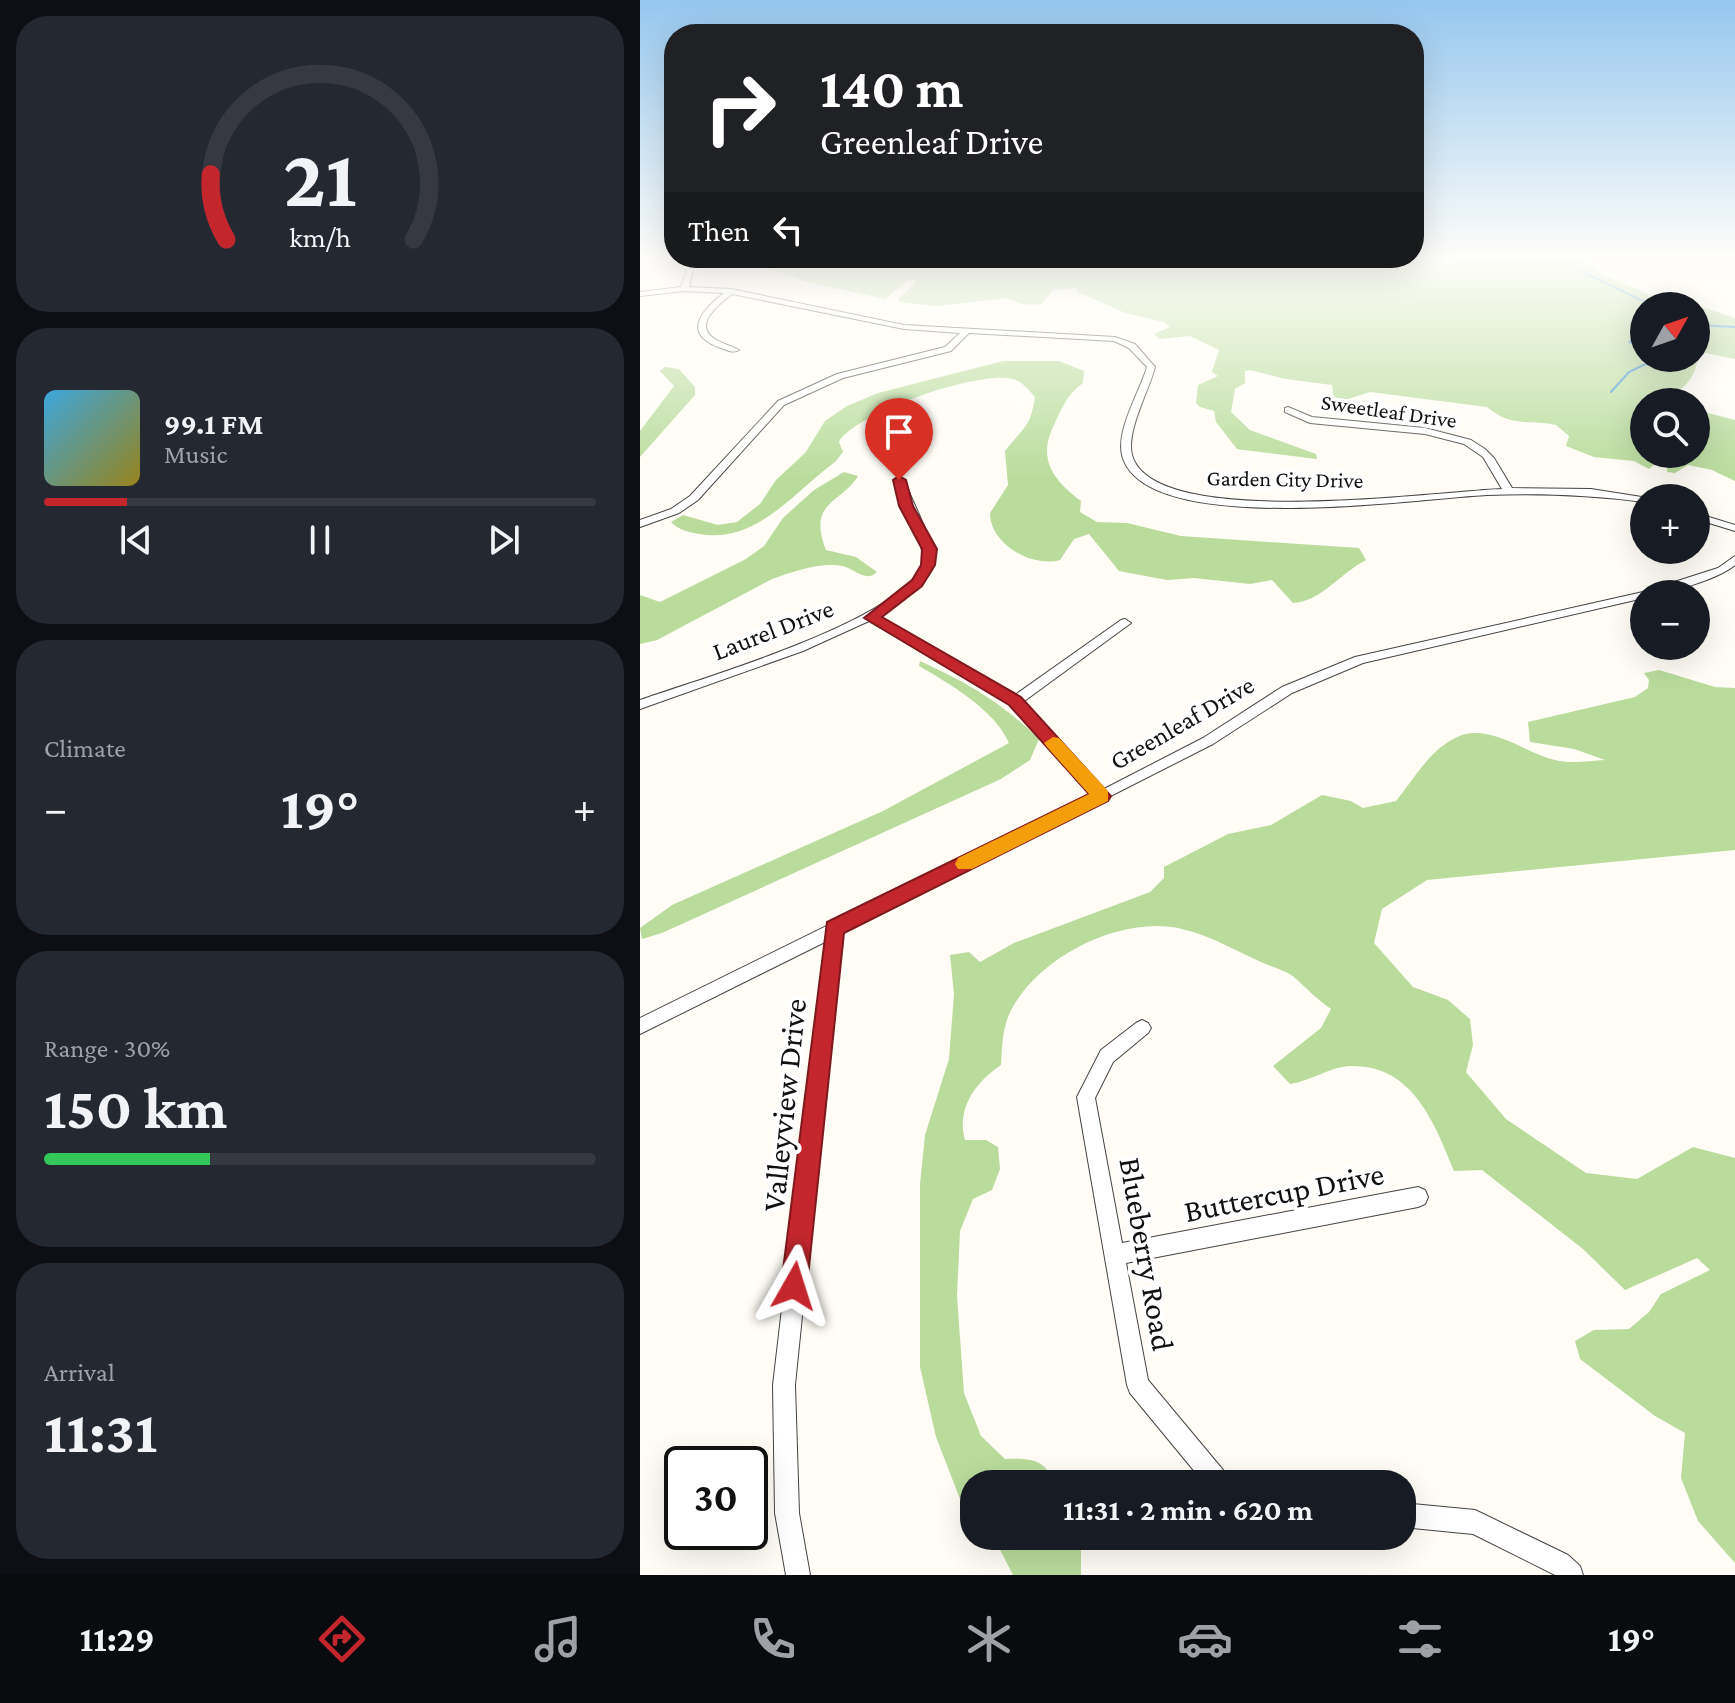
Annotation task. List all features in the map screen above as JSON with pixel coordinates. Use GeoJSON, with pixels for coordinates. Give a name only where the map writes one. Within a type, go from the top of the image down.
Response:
{"type":"FeatureCollection","features":[{"type":"Feature","properties":{"kind":"street"},"geometry":{"type":"LineString","coordinates":[[701,332],[709,341],[735,350]]}},
{"type":"Feature","properties":{"kind":"street"},"geometry":{"type":"LineString","coordinates":[[640,524],[675,511],[705,489],[781,403],[840,376],[948,349],[966,332]]}},
{"type":"Feature","properties":{"kind":"street","name":"Garden City Drive"},"geometry":{"type":"LineString","coordinates":[[979,332],[1094,336],[1132,346],[1151,367],[1128,438],[1127,453],[1146,478],[1186,496],[1239,503],[1509,493],[1597,492],[1630,497]]}},
{"type":"Feature","properties":{"kind":"street","name":"Sweetleaf Drive"},"geometry":{"type":"LineString","coordinates":[[1288,410],[1310,420],[1456,438],[1479,448],[1492,461],[1509,493]]}},
{"type":"Feature","properties":{"kind":"street"},"geometry":{"type":"LineString","coordinates":[[872,618],[917,583],[928,565],[930,549],[906,506],[899,480]]}},
{"type":"Feature","properties":{"kind":"street"},"geometry":{"type":"LineString","coordinates":[[1710,520],[1735,528]]}},
{"type":"Feature","properties":{"kind":"street","name":"Greenleaf Drive"},"geometry":{"type":"LineString","coordinates":[[1690,580],[1722,570],[1735,559]]}},
{"type":"Feature","properties":{"kind":"street","name":"Greenleaf Drive"},"geometry":{"type":"LineString","coordinates":[[640,1026],[1208,741],[1287,690],[1359,660],[1630,598]]}},
{"type":"Feature","properties":{"kind":"street","name":"Laurel Drive"},"geometry":{"type":"LineString","coordinates":[[640,705],[872,618],[1015,701],[1102,796]]}},
{"type":"Feature","properties":{"kind":"street"},"geometry":{"type":"LineString","coordinates":[[1015,701],[1125,623]]}},
{"type":"Feature","properties":{"kind":"street","name":"Valleyview Drive"},"geometry":{"type":"LineString","coordinates":[[798,1575],[787,1513],[784,1385],[834,928]]}},
{"type":"Feature","properties":{"kind":"street","name":"Blueberry Road"},"geometry":{"type":"LineString","coordinates":[[1142,1028],[1107,1056],[1086,1097],[1138,1385],[1208,1470]]}},
{"type":"Feature","properties":{"kind":"street","name":"Buttercup Drive"},"geometry":{"type":"LineString","coordinates":[[1114,1255],[1418,1197]]}},
{"type":"Feature","properties":{"kind":"street"},"geometry":{"type":"LineString","coordinates":[[1416,1516],[1475,1522],[1560,1563],[1571,1575]]}},
{"type":"Feature","properties":{"kind":"green space"},"geometry":{"type":"Polygon","coordinates":[[[1160,332],[1630,332],[1630,372],[1694,372],[1682,388],[1630,388],[1630,461],[1594,457],[1566,446],[1569,436],[1556,425],[1504,418],[1487,407],[1370,392],[1339,402],[1334,400],[1332,385],[1245,371],[1245,383],[1235,389],[1231,412],[1250,430],[1316,454],[1317,459],[1237,449],[1216,422],[1214,411],[1196,403],[1198,385],[1218,376],[1212,372],[1219,350],[1190,336],[1160,339],[1154,334],[1160,332]]]}},
{"type":"Feature","properties":{"kind":"green space"},"geometry":{"type":"Polygon","coordinates":[[[1710,332],[1735,332],[1735,359],[1710,354],[1710,332]]]}},
{"type":"Feature","properties":{"kind":"green space"},"geometry":{"type":"Polygon","coordinates":[[[1003,361],[1059,361],[1084,371],[1083,383],[1062,407],[1047,448],[1056,477],[1081,501],[1080,512],[1097,522],[1127,523],[1181,536],[1359,548],[1366,560],[1322,592],[1293,603],[1272,580],[1250,584],[1194,578],[1167,580],[1119,571],[1089,534],[1074,539],[1060,560],[1049,562],[1026,557],[1014,551],[997,535],[990,513],[1008,485],[1005,451],[1028,422],[1035,397],[1019,381],[1000,378],[951,386],[869,418],[850,430],[839,442],[843,452],[835,462],[756,524],[719,535],[699,534],[671,522],[683,515],[718,525],[737,522],[760,504],[776,480],[805,453],[825,421],[847,406],[878,393],[1003,361]]]}},
{"type":"Feature","properties":{"kind":"green space"},"geometry":{"type":"Polygon","coordinates":[[[665,367],[679,369],[695,387],[695,395],[640,457],[640,431],[674,386],[660,371],[665,367]]]}},
{"type":"Feature","properties":{"kind":"green space"},"geometry":{"type":"Polygon","coordinates":[[[1710,414],[1735,420],[1735,481],[1702,468],[1710,468],[1710,414]]]}},
{"type":"Feature","properties":{"kind":"green space"},"geometry":{"type":"Polygon","coordinates":[[[1667,468],[1683,468],[1675,473],[1667,472],[1667,468]]]}},
{"type":"Feature","properties":{"kind":"green space"},"geometry":{"type":"Polygon","coordinates":[[[844,472],[858,476],[823,512],[821,534],[826,550],[856,557],[877,572],[864,576],[834,565],[788,573],[657,640],[640,644],[640,595],[660,602],[746,559],[764,546],[783,518],[814,490],[844,472]]]}},
{"type":"Feature","properties":{"kind":"green space"},"geometry":{"type":"Polygon","coordinates":[[[920,661],[983,694],[1025,726],[1039,739],[1030,760],[1001,779],[662,933],[642,939],[640,928],[672,905],[883,811],[1009,743],[983,709],[919,666],[920,661]]]}},
{"type":"Feature","properties":{"kind":"green space"},"geometry":{"type":"Polygon","coordinates":[[[1659,670],[1715,687],[1735,688],[1735,850],[1427,880],[1382,909],[1374,943],[1413,987],[1448,1000],[1470,1019],[1473,1045],[1466,1072],[1506,1119],[1586,1173],[1637,1179],[1693,1147],[1735,1158],[1735,1563],[1698,1521],[1681,1478],[1685,1433],[1655,1416],[1580,1359],[1575,1341],[1594,1330],[1629,1329],[1649,1312],[1661,1294],[1710,1270],[1697,1258],[1625,1290],[1583,1249],[1482,1170],[1454,1171],[1428,1115],[1404,1085],[1389,1074],[1349,1066],[1290,1084],[1273,1066],[1321,1028],[1331,1009],[1286,972],[1203,935],[1158,926],[1132,928],[1106,935],[1058,960],[1037,977],[1020,996],[1008,1017],[1001,1065],[976,1088],[966,1107],[963,1117],[965,1140],[986,1140],[998,1147],[1000,1169],[992,1190],[973,1199],[960,1231],[957,1296],[964,1393],[981,1436],[1005,1459],[1035,1461],[1047,1470],[960,1470],[960,1499],[936,1437],[920,1367],[920,1184],[925,1135],[949,1059],[954,994],[950,955],[969,952],[980,962],[1014,943],[1150,892],[1164,878],[1164,867],[1228,834],[1271,825],[1322,795],[1351,801],[1363,808],[1396,801],[1437,750],[1467,734],[1493,736],[1561,761],[1605,760],[1574,749],[1530,742],[1528,722],[1635,697],[1648,688],[1649,680],[1644,673],[1659,670]]]}},
{"type":"Feature","properties":{"kind":"green space"},"geometry":{"type":"Polygon","coordinates":[[[1000,1550],[1081,1550],[1081,1575],[1013,1575],[1000,1550]]]}},
{"type":"Feature","properties":{"kind":"waterway"},"geometry":{"type":"LineString","coordinates":[[1611,392],[1630,372]]}},
{"type":"Feature","properties":{"kind":"slow traffic"},"geometry":{"type":"LineString","coordinates":[[965,864],[1102,796],[1053,743]]}},
{"type":"Feature","properties":{"kind":"route"},"geometry":{"type":"LineString","coordinates":[[794,1286],[834,928],[1102,796],[1015,701],[872,618],[917,583],[928,565],[930,549],[906,506],[899,480]]}}]}
